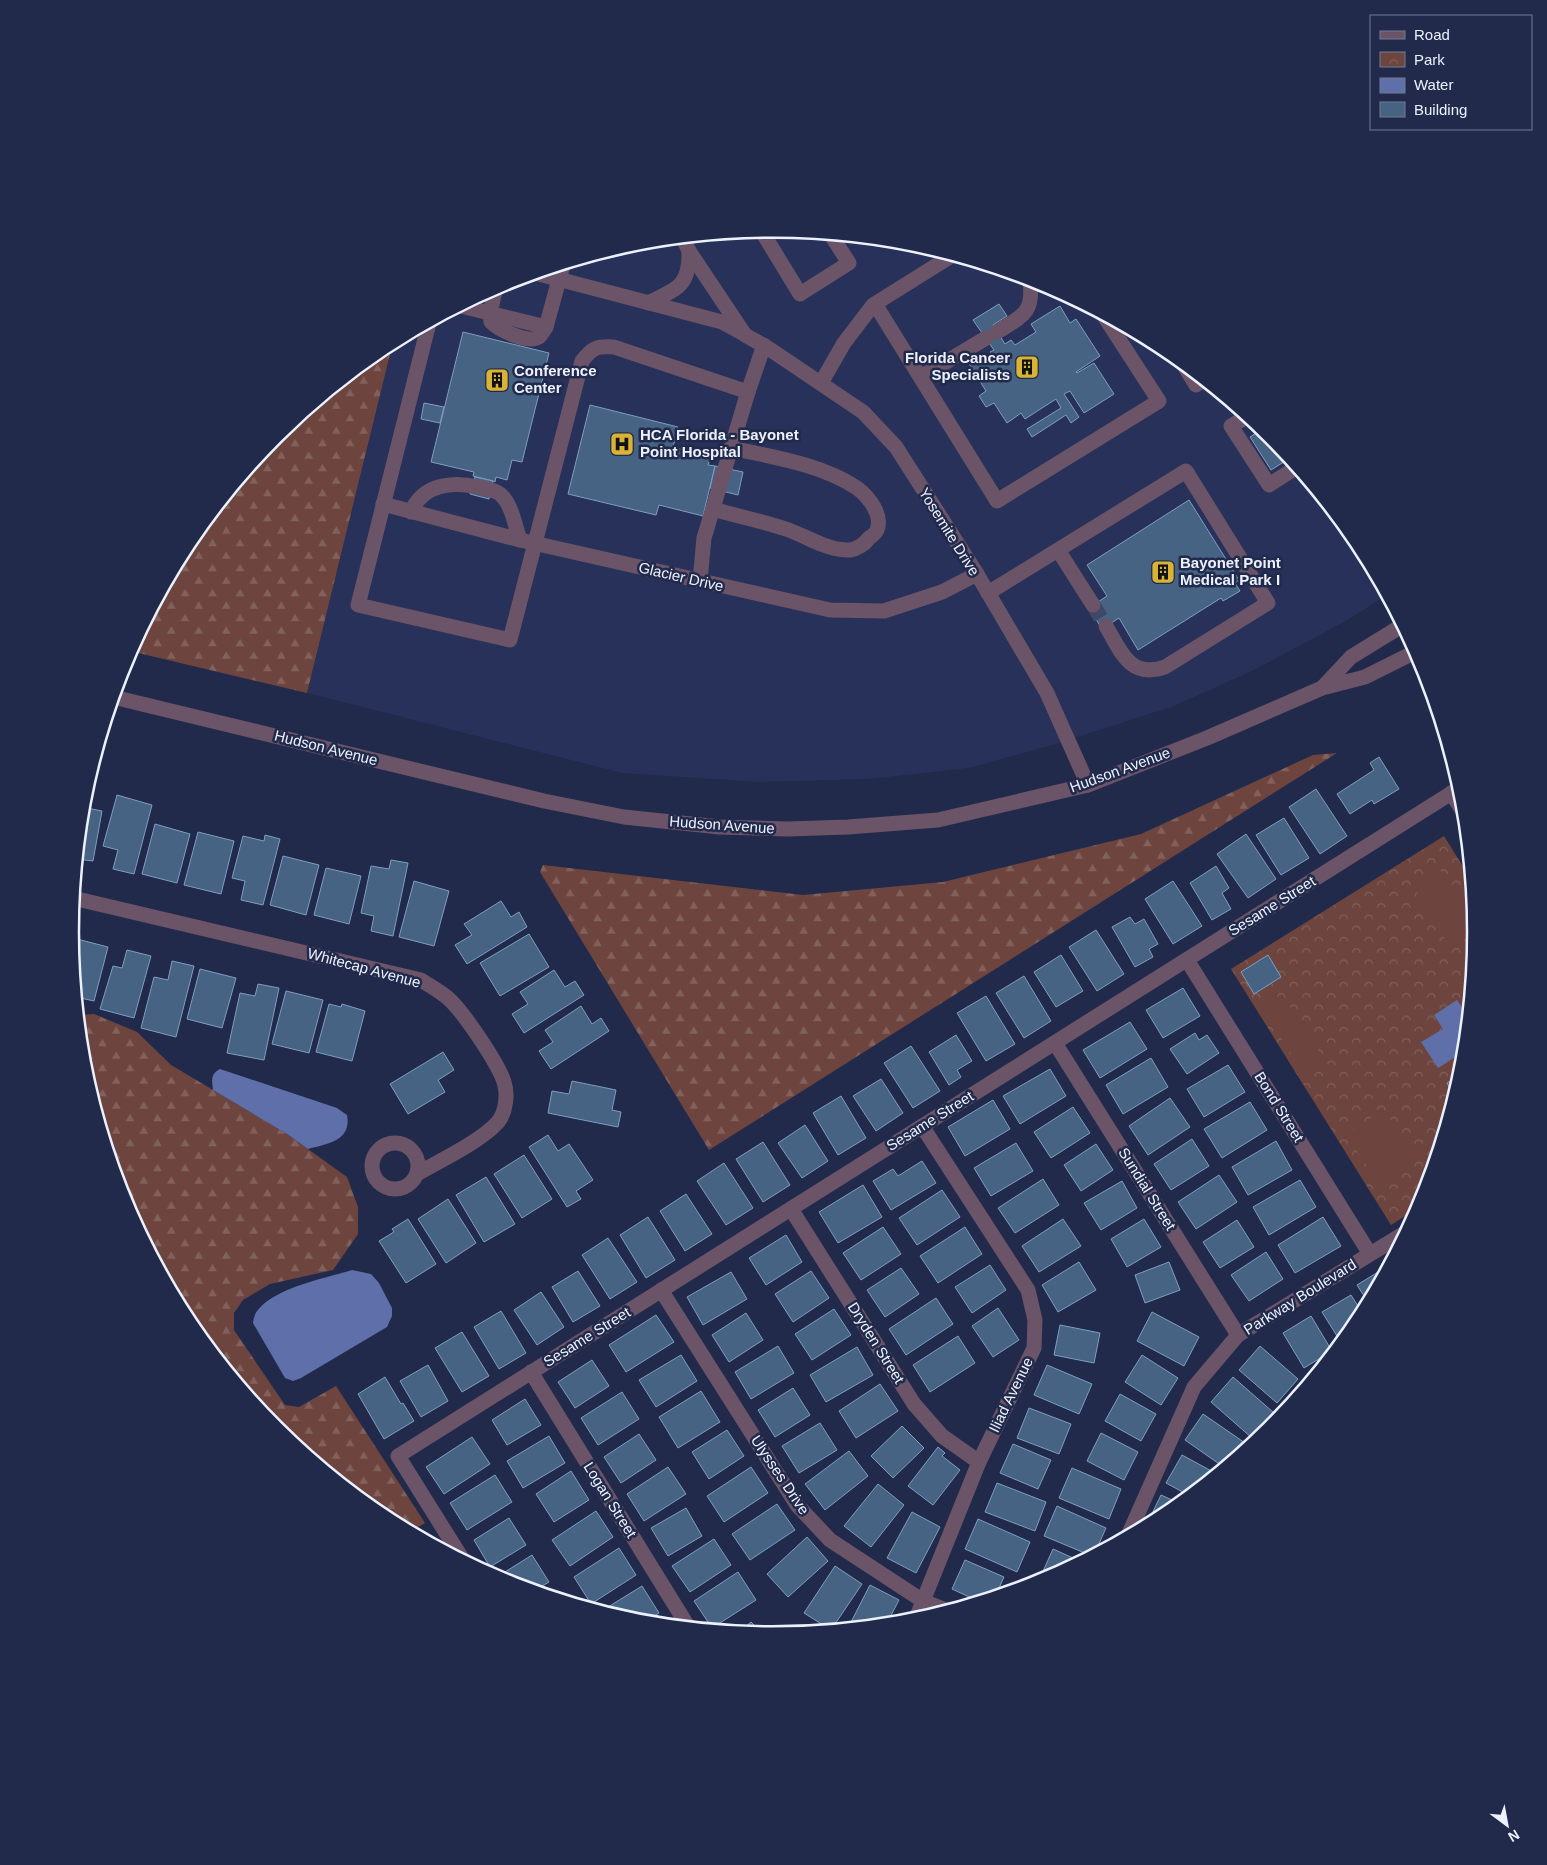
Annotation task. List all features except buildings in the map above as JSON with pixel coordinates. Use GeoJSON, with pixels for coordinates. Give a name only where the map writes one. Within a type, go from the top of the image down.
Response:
{"type":"FeatureCollection","features":[{"type":"Feature","properties":{"kind":"street"},"geometry":{"type":"LineString","coordinates":[[766,238],[800,294],[849,264],[835,241]]}},
{"type":"Feature","properties":{"kind":"street"},"geometry":{"type":"LineString","coordinates":[[648,304],[673,291],[682,283],[687,275],[689,266],[686,244]]}},
{"type":"Feature","properties":{"kind":"street","name":"Yosemite Drive"},"geometry":{"type":"LineString","coordinates":[[686,244],[745,335]]}},
{"type":"Feature","properties":{"kind":"street"},"geometry":{"type":"LineString","coordinates":[[822,383],[844,343],[876,304],[947,260]]}},
{"type":"Feature","properties":{"kind":"street"},"geometry":{"type":"LineString","coordinates":[[469,308],[546,327],[562,271]]}},
{"type":"Feature","properties":{"kind":"street","name":"Yosemite Drive"},"geometry":{"type":"LineString","coordinates":[[547,276],[722,322],[764,345],[863,412],[896,447],[988,593],[1047,692],[1088,785]]}},
{"type":"Feature","properties":{"kind":"street"},"geometry":{"type":"LineString","coordinates":[[921,377],[1023,316],[1032,298],[1031,288]]}},
{"type":"Feature","properties":{"kind":"street"},"geometry":{"type":"LineString","coordinates":[[490,313],[494,297]]}},
{"type":"Feature","properties":{"kind":"street"},"geometry":{"type":"LineString","coordinates":[[876,304],[997,501],[1159,401],[1110,325]]}},
{"type":"Feature","properties":{"kind":"street"},"geometry":{"type":"LineString","coordinates":[[427,330],[358,605],[510,640],[527,542],[582,361],[590,350],[600,346],[614,348],[748,392]]}},
{"type":"Feature","properties":{"kind":"street"},"geometry":{"type":"LineString","coordinates":[[700,581],[704,538],[764,345]]}},
{"type":"Feature","properties":{"kind":"street"},"geometry":{"type":"LineString","coordinates":[[1242,419],[1231,426],[1269,485],[1293,470]]}},
{"type":"Feature","properties":{"kind":"street"},"geometry":{"type":"LineString","coordinates":[[713,509],[787,530],[820,544],[839,549],[853,550],[866,543],[877,530],[878,518],[872,504],[858,489],[842,479],[808,467],[731,448]]}},
{"type":"Feature","properties":{"kind":"street"},"geometry":{"type":"LineString","coordinates":[[988,593],[1186,471],[1268,603],[1165,667],[1151,672],[1137,668],[1124,656],[1106,626]]}},
{"type":"Feature","properties":{"kind":"street"},"geometry":{"type":"LineString","coordinates":[[411,512],[415,504],[426,494],[438,487],[462,484],[492,490],[506,501],[527,542]]}},
{"type":"Feature","properties":{"kind":"street","name":"Glacier Drive"},"geometry":{"type":"LineString","coordinates":[[384,504],[527,542],[830,610],[884,611],[942,592],[976,574]]}},
{"type":"Feature","properties":{"kind":"street"},"geometry":{"type":"LineString","coordinates":[[1058,550],[1093,605]]}},
{"type":"Feature","properties":{"kind":"street","name":"Hudson Avenue"},"geometry":{"type":"LineString","coordinates":[[1322,688],[1350,656],[1398,628]]}},
{"type":"Feature","properties":{"kind":"street","name":"Hudson Avenue"},"geometry":{"type":"LineString","coordinates":[[120,699],[544,801],[624,817],[720,827],[848,828],[938,820],[1088,785],[1207,738],[1322,688],[1365,677],[1410,655]]}},
{"type":"Feature","properties":{"kind":"street","name":"Sesame Street"},"geometry":{"type":"LineString","coordinates":[[458,1551],[398,1456],[1454,791]]}},
{"type":"Feature","properties":{"kind":"street","name":"Whitecap Avenue"},"geometry":{"type":"LineString","coordinates":[[80,900],[420,980],[449,999],[471,1025],[500,1074],[506,1091],[504,1109],[499,1121],[483,1135],[417,1174]]}},
{"type":"Feature","properties":{"kind":"street","name":"Bond Street"},"geometry":{"type":"LineString","coordinates":[[1187,960],[1370,1254]]}},
{"type":"Feature","properties":{"kind":"street","name":"Sundial Street"},"geometry":{"type":"LineString","coordinates":[[1055,1042],[1238,1335]]}},
{"type":"Feature","properties":{"kind":"street","name":"Iliad Avenue"},"geometry":{"type":"LineString","coordinates":[[919,1612],[979,1462],[1034,1348],[1035,1320],[1028,1290],[922,1126]]}},
{"type":"Feature","properties":{"kind":"street","name":"Dryden Street"},"geometry":{"type":"LineString","coordinates":[[791,1208],[914,1404],[942,1436],[979,1462]]}},
{"type":"Feature","properties":{"kind":"street","name":"Parkway Boulevard"},"geometry":{"type":"LineString","coordinates":[[1132,1527],[1194,1387],[1238,1335],[1398,1237]]}},
{"type":"Feature","properties":{"kind":"street","name":"Ulysses Drive"},"geometry":{"type":"LineString","coordinates":[[661,1290],[796,1505],[830,1540],[923,1601],[939,1607]]}},
{"type":"Feature","properties":{"kind":"street","name":"Logan Street"},"geometry":{"type":"LineString","coordinates":[[531,1372],[685,1621]]}},
{"type":"Feature","properties":{"kind":"shaded area","name":"HCA Florida - Bayonet Point Hospital"},"geometry":{"type":"Polygon","coordinates":[[[728,239],[819,239],[909,251],[953,261],[997,275],[1081,309],[1121,331],[1196,381],[1232,410],[1265,441],[1296,474],[1325,510],[1351,547],[1382,598],[1346,621],[1254,670],[1174,706],[1056,744],[969,768],[869,779],[759,782],[622,773],[307,693],[390,354],[466,309],[550,275],[594,261],[638,251],[728,239]]]}},
{"type":"Feature","properties":{"kind":"green space"},"geometry":{"type":"Polygon","coordinates":[[[390,354],[307,693],[138,653],[150,625],[172,585],[222,510],[251,474],[315,410],[351,381],[390,354]]]}},
{"type":"Feature","properties":{"kind":"green space"},"geometry":{"type":"Polygon","coordinates":[[[1337,753],[709,1150],[540,872],[543,865],[803,895],[943,882],[1141,834],[1313,755],[1337,753]]]}},
{"type":"Feature","properties":{"kind":"green space"},"geometry":{"type":"Polygon","coordinates":[[[1444,836],[1465,870],[1468,932],[1467,978],[1455,1068],[1445,1112],[1431,1156],[1408,1214],[1391,1225],[1231,969],[1444,836]]]}},
{"type":"Feature","properties":{"kind":"green space"},"geometry":{"type":"Polygon","coordinates":[[[1441,871],[1468,914],[1468,936],[1450,947],[1414,888],[1441,871]]]}},
{"type":"Feature","properties":{"kind":"green space"},"geometry":{"type":"Polygon","coordinates":[[[1282,994],[1328,1065],[1307,1078],[1261,1007],[1282,994]]]}},
{"type":"Feature","properties":{"kind":"green space"},"geometry":{"type":"Polygon","coordinates":[[[94,1014],[137,1032],[171,1065],[287,1134],[347,1177],[358,1207],[358,1234],[333,1270],[270,1284],[243,1300],[234,1313],[234,1330],[285,1405],[299,1407],[336,1386],[425,1523],[417,1528],[351,1484],[315,1455],[251,1391],[196,1318],[150,1240],[116,1156],[102,1112],[92,1068],[84,1015],[94,1014]]]}},
{"type":"Feature","properties":{"kind":"green space"},"geometry":{"type":"Polygon","coordinates":[[[1384,1110],[1416,1159],[1378,1183],[1346,1134],[1384,1110]]]}},
{"type":"Feature","properties":{"kind":"water"},"geometry":{"type":"Polygon","coordinates":[[[1457,1000],[1463,1010],[1457,1056],[1438,1068],[1421,1042],[1443,1029],[1434,1015],[1457,1000]]]}},
{"type":"Feature","properties":{"kind":"water"},"geometry":{"type":"Polygon","coordinates":[[[220,1069],[337,1108],[347,1115],[348,1124],[346,1131],[337,1140],[308,1149],[287,1134],[213,1090],[213,1075],[220,1069]]]}},
{"type":"Feature","properties":{"kind":"water"},"geometry":{"type":"Polygon","coordinates":[[[352,1270],[371,1274],[379,1283],[392,1308],[392,1316],[387,1327],[301,1378],[293,1381],[285,1378],[253,1323],[257,1312],[266,1302],[279,1294],[310,1282],[352,1270]]]}},
{"type":"Feature","properties":{"kind":"tunnel"},"geometry":{"type":"LineString","coordinates":[[1093,605],[1106,626]]}},
{"type":"Feature","properties":{"kind":"place","name":"Florida Cancer Specialists"},"geometry":{"type":"Point","coordinates":[1027,367]}},
{"type":"Feature","properties":{"kind":"place","name":"Conference Center"},"geometry":{"type":"Point","coordinates":[497,380]}},
{"type":"Feature","properties":{"kind":"place","name":"HCA Florida - Bayonet Point Hospital"},"geometry":{"type":"Point","coordinates":[622,444]}},
{"type":"Feature","properties":{"kind":"place","name":"Bayonet Point Medical Park I"},"geometry":{"type":"Point","coordinates":[1163,572]}}]}
